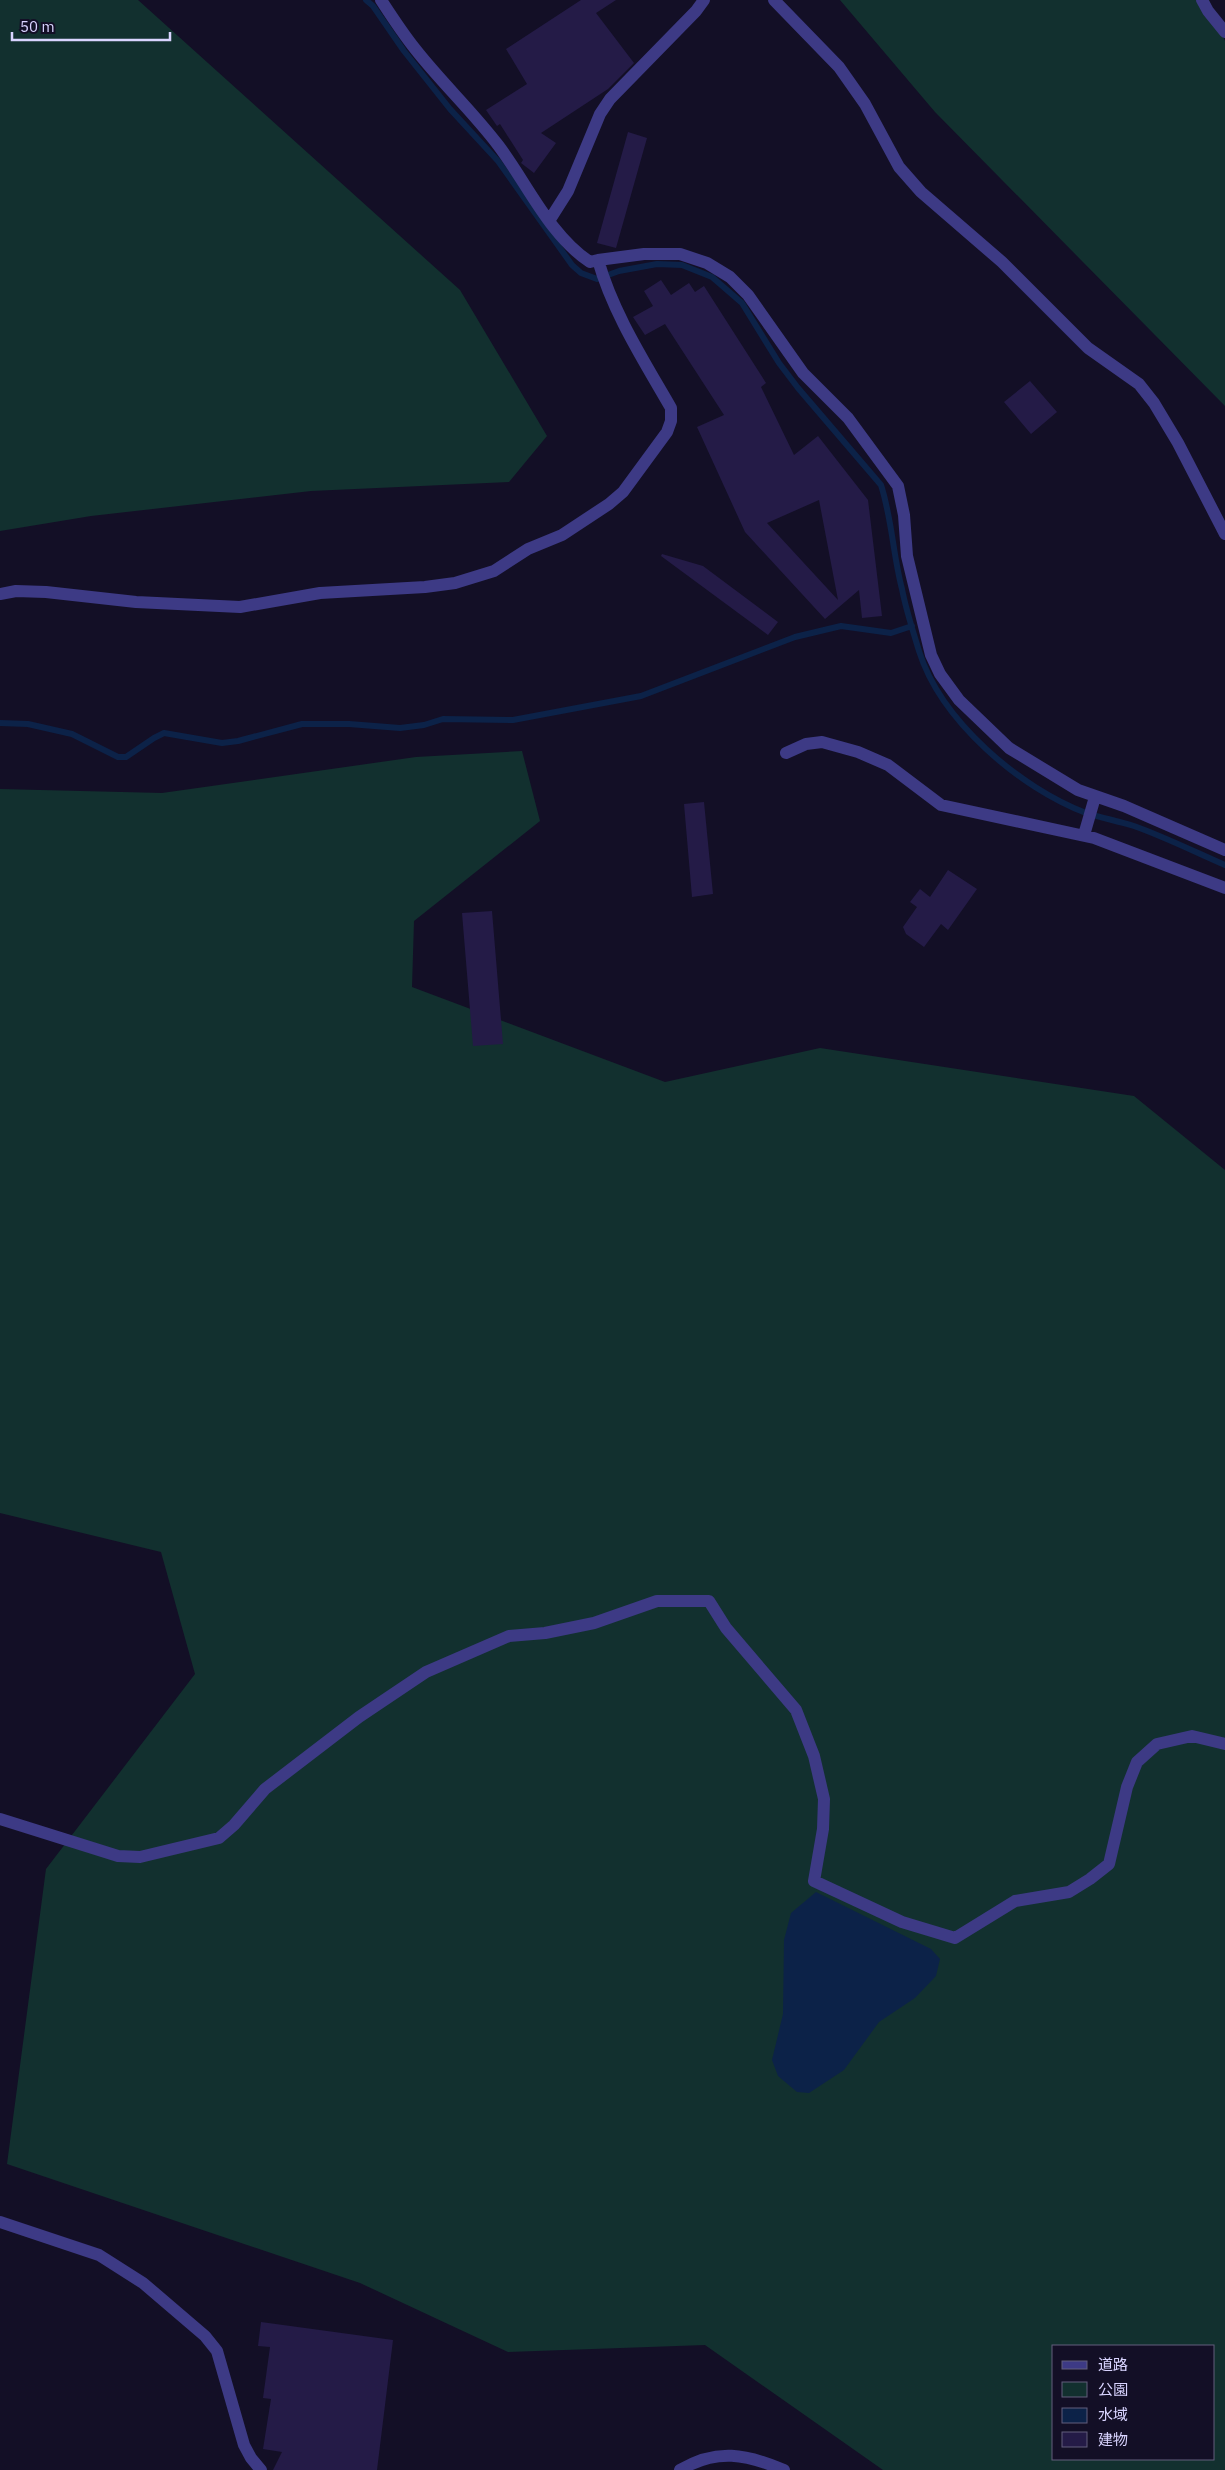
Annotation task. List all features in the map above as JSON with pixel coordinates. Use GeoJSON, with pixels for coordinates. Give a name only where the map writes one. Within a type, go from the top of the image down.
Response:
{"type":"FeatureCollection","features":[{"type":"Feature","properties":{"kind":"street"},"geometry":{"type":"LineString","coordinates":[[380,0],[416,50],[484,127],[511,162],[549,221],[580,255],[599,266],[644,254],[680,254],[707,263],[730,277],[748,295],[803,373],[848,418],[898,486],[904,515],[907,556],[932,655],[940,674],[959,700],[1009,748],[1078,790],[1094,802],[1124,806],[1225,850]]}},
{"type":"Feature","properties":{"kind":"street"},"geometry":{"type":"LineString","coordinates":[[549,221],[568,191],[600,114],[610,99],[696,11],[704,0]]}},
{"type":"Feature","properties":{"kind":"street"},"geometry":{"type":"LineString","coordinates":[[774,0],[839,67],[865,104],[899,167],[920,192],[1002,262],[1088,348],[1139,384],[1154,403],[1178,443],[1225,534]]}},
{"type":"Feature","properties":{"kind":"street"},"geometry":{"type":"LineString","coordinates":[[1202,0],[1208,11],[1225,32]]}},
{"type":"Feature","properties":{"kind":"street"},"geometry":{"type":"LineString","coordinates":[[0,594],[16,591],[46,592],[136,602],[240,607],[320,593],[425,587],[455,583],[494,571],[528,549],[562,534],[609,504],[624,492],[667,432],[671,421],[671,408],[624,326],[599,266]]}},
{"type":"Feature","properties":{"kind":"street"},"geometry":{"type":"LineString","coordinates":[[786,753],[806,744],[822,742],[858,752],[888,765],[941,806],[1084,835],[1225,888]]}},
{"type":"Feature","properties":{"kind":"street"},"geometry":{"type":"LineString","coordinates":[[1084,835],[1094,802]]}},
{"type":"Feature","properties":{"kind":"street"},"geometry":{"type":"LineString","coordinates":[[0,1819],[118,1856],[140,1857],[219,1838],[234,1826],[265,1789],[359,1718],[426,1672],[508,1636],[545,1632],[594,1623],[657,1602],[709,1601],[726,1628],[796,1710],[814,1756],[824,1798],[822,1829],[814,1881],[902,1922],[955,1938],[1016,1901],[1070,1892],[1090,1880],[1109,1864],[1127,1787],[1137,1762],[1156,1744],[1192,1736],[1225,1744]]}},
{"type":"Feature","properties":{"kind":"street"},"geometry":{"type":"LineString","coordinates":[[0,2222],[100,2255],[143,2282],[205,2336],[217,2351],[244,2446],[261,2470]]}},
{"type":"Feature","properties":{"kind":"street"},"geometry":{"type":"LineString","coordinates":[[680,2470],[695,2461],[713,2456],[731,2455],[763,2461],[784,2470]]}},
{"type":"Feature","properties":{"kind":"green space"},"geometry":{"type":"Polygon","coordinates":[[[0,0],[138,0],[460,290],[547,436],[509,482],[311,491],[91,516],[0,531],[0,0]]]}},
{"type":"Feature","properties":{"kind":"green space"},"geometry":{"type":"Polygon","coordinates":[[[840,0],[1209,0],[1225,41],[1225,406],[935,112],[840,0]]]}},
{"type":"Feature","properties":{"kind":"green space"},"geometry":{"type":"Polygon","coordinates":[[[522,751],[540,821],[414,921],[412,987],[665,1082],[820,1048],[1134,1096],[1225,1170],[1225,2470],[883,2470],[705,2345],[508,2352],[360,2283],[7,2164],[46,1869],[195,1674],[161,1552],[0,1513],[0,789],[162,793],[416,757],[522,751]]]}},
{"type":"Feature","properties":{"kind":"water"},"geometry":{"type":"Polygon","coordinates":[[[816,1892],[931,1949],[940,1959],[936,1976],[915,1998],[879,2022],[844,2070],[809,2093],[797,2092],[778,2076],[772,2060],[783,2014],[784,1940],[791,1913],[816,1892]]]}},
{"type":"Feature","properties":{"kind":"building"},"geometry":{"type":"Polygon","coordinates":[[[581,0],[616,0],[596,13],[634,63],[608,89],[541,133],[556,143],[534,173],[521,163],[523,160],[500,124],[497,126],[486,110],[527,84],[506,49],[581,0]]]}},
{"type":"Feature","properties":{"kind":"building"},"geometry":{"type":"Polygon","coordinates":[[[628,132],[647,138],[616,248],[597,243],[628,132]]]}},
{"type":"Feature","properties":{"kind":"building"},"geometry":{"type":"Polygon","coordinates":[[[661,280],[671,295],[689,283],[695,292],[704,286],[766,383],[761,387],[794,455],[818,436],[868,500],[882,616],[862,618],[859,590],[825,619],[745,532],[697,427],[724,415],[665,324],[645,335],[633,317],[653,306],[644,291],[661,280]],[[819,500],[767,523],[838,600],[819,500]]]}},
{"type":"Feature","properties":{"kind":"building"},"geometry":{"type":"Polygon","coordinates":[[[1030,381],[1057,412],[1031,434],[1004,402],[1030,381]]]}},
{"type":"Feature","properties":{"kind":"building"},"geometry":{"type":"Polygon","coordinates":[[[662,554],[703,566],[778,622],[768,635],[661,556],[662,554]]]}},
{"type":"Feature","properties":{"kind":"building"},"geometry":{"type":"Polygon","coordinates":[[[704,802],[713,894],[692,897],[684,804],[704,802]]]}},
{"type":"Feature","properties":{"kind":"building"},"geometry":{"type":"Polygon","coordinates":[[[948,870],[977,889],[948,930],[941,924],[924,947],[906,934],[903,927],[917,907],[910,902],[920,889],[930,897],[948,870]]]}},
{"type":"Feature","properties":{"kind":"building"},"geometry":{"type":"Polygon","coordinates":[[[492,911],[503,1044],[473,1046],[462,913],[492,911]]]}},
{"type":"Feature","properties":{"kind":"building"},"geometry":{"type":"Polygon","coordinates":[[[261,2322],[393,2340],[377,2470],[273,2470],[282,2452],[263,2449],[271,2399],[263,2398],[270,2347],[258,2346],[261,2322]]]}},
{"type":"Feature","properties":{"kind":"waterway"},"geometry":{"type":"LineString","coordinates":[[366,0],[373,6],[404,51],[450,109],[498,161],[572,265],[581,273],[597,279],[619,271],[657,264],[682,265],[712,277],[742,303],[779,363],[798,388],[881,485],[888,511],[896,563],[919,651],[930,677],[945,702],[986,749],[1035,787],[1061,802],[1086,813],[1146,830],[1225,865]]}},
{"type":"Feature","properties":{"kind":"waterway"},"geometry":{"type":"LineString","coordinates":[[0,723],[28,724],[72,734],[118,757],[126,757],[164,733],[222,743],[238,741],[302,724],[349,724],[400,728],[424,725],[443,719],[513,720],[641,696],[795,637],[841,626],[891,633],[912,626]]}}]}
